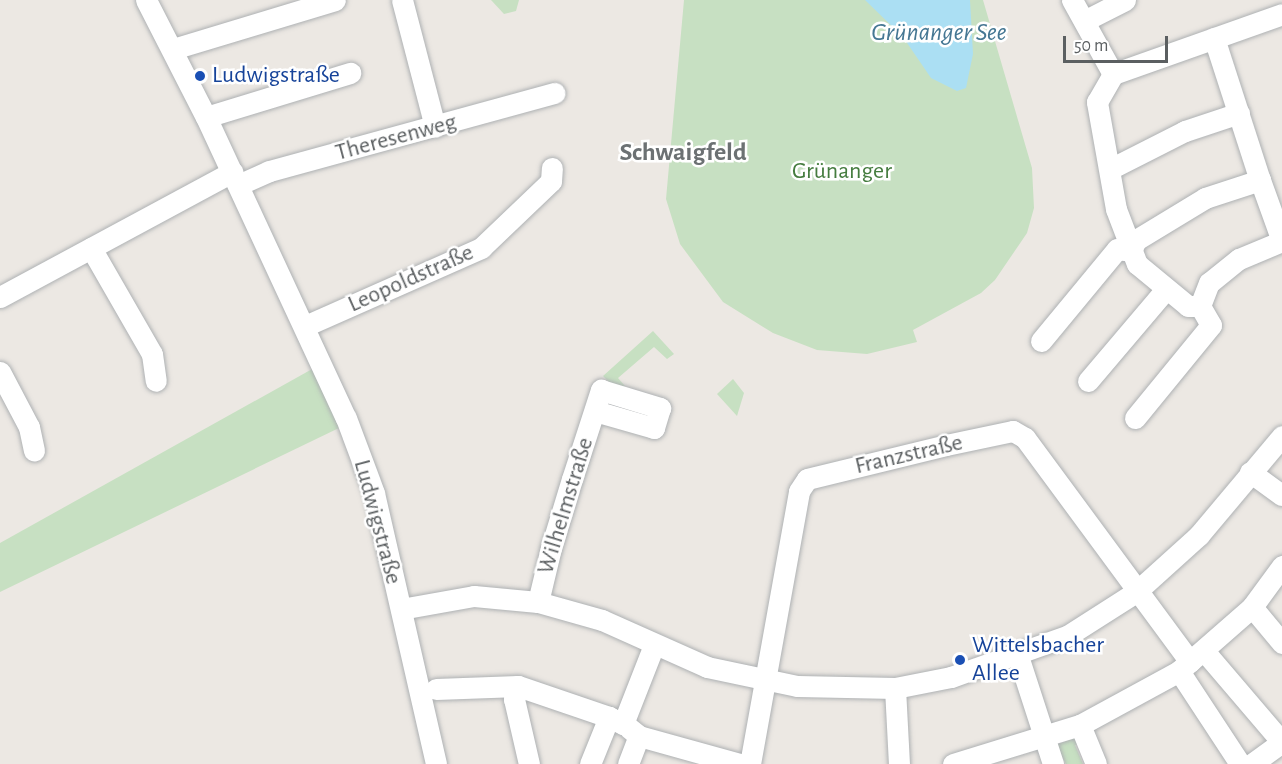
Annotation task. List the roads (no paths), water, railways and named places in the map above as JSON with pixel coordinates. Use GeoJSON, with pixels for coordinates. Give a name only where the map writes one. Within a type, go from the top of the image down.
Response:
{"type":"FeatureCollection","features":[{"type":"Feature","properties":{"kind":"street","name":"Ludwigstraße"},"geometry":{"type":"LineString","coordinates":[[146,0],[173,49],[305,326],[374,493],[436,764]]}},
{"type":"Feature","properties":{"kind":"street"},"geometry":{"type":"LineString","coordinates":[[173,49],[335,0]]}},
{"type":"Feature","properties":{"kind":"street"},"geometry":{"type":"LineString","coordinates":[[402,0],[435,127]]}},
{"type":"Feature","properties":{"kind":"street"},"geometry":{"type":"LineString","coordinates":[[1072,0],[1113,74]]}},
{"type":"Feature","properties":{"kind":"street"},"geometry":{"type":"LineString","coordinates":[[1084,21],[1125,0]]}},
{"type":"Feature","properties":{"kind":"street"},"geometry":{"type":"LineString","coordinates":[[1200,306],[1188,306],[1166,289],[1131,251],[1110,169],[1097,102],[1113,74],[1282,14]]}},
{"type":"Feature","properties":{"kind":"street"},"geometry":{"type":"LineString","coordinates":[[1200,306],[1209,283],[1226,269],[1282,241],[1214,39]]}},
{"type":"Feature","properties":{"kind":"street"},"geometry":{"type":"LineString","coordinates":[[206,117],[350,73]]}},
{"type":"Feature","properties":{"kind":"street","name":"Theresenweg"},"geometry":{"type":"LineString","coordinates":[[0,297],[91,248],[235,179],[555,93]]}},
{"type":"Feature","properties":{"kind":"street"},"geometry":{"type":"LineString","coordinates":[[1110,169],[1185,131],[1239,113]]}},
{"type":"Feature","properties":{"kind":"street","name":"Leopoldstraße"},"geometry":{"type":"LineString","coordinates":[[305,326],[481,248],[551,181],[552,168]]}},
{"type":"Feature","properties":{"kind":"street"},"geometry":{"type":"LineString","coordinates":[[1131,251],[1136,240],[1205,198],[1260,180]]}},
{"type":"Feature","properties":{"kind":"street"},"geometry":{"type":"LineString","coordinates":[[91,248],[152,354],[156,381]]}},
{"type":"Feature","properties":{"kind":"street"},"geometry":{"type":"LineString","coordinates":[[1041,341],[1117,249],[1131,251]]}},
{"type":"Feature","properties":{"kind":"street"},"geometry":{"type":"LineString","coordinates":[[1088,381],[1166,289]]}},
{"type":"Feature","properties":{"kind":"street"},"geometry":{"type":"LineString","coordinates":[[1135,418],[1211,325],[1200,306]]}},
{"type":"Feature","properties":{"kind":"street"},"geometry":{"type":"LineString","coordinates":[[0,372],[29,427],[34,450]]}},
{"type":"Feature","properties":{"kind":"street","name":"Wilhelmstraße"},"geometry":{"type":"LineString","coordinates":[[538,602],[595,411]]}},
{"type":"Feature","properties":{"kind":"street","name":"Franzstraße"},"geometry":{"type":"LineString","coordinates":[[750,764],[798,491],[807,479],[946,445],[1013,431],[1025,438],[1191,662]]}},
{"type":"Feature","properties":{"kind":"street"},"geometry":{"type":"LineString","coordinates":[[400,609],[474,596],[538,602],[602,620],[707,668],[763,681],[846,689],[895,687],[1018,656],[1067,636],[1137,592],[1178,558],[1282,436]]}},
{"type":"Feature","properties":{"kind":"street"},"geometry":{"type":"LineString","coordinates":[[1250,472],[1282,495]]}},
{"type":"Feature","properties":{"kind":"street"},"geometry":{"type":"LineString","coordinates":[[954,764],[1080,725],[1191,662],[1252,608],[1282,566]]}},
{"type":"Feature","properties":{"kind":"street"},"geometry":{"type":"LineString","coordinates":[[1252,608],[1282,643]]}},
{"type":"Feature","properties":{"kind":"street"},"geometry":{"type":"LineString","coordinates":[[590,764],[624,725],[654,645]]}},
{"type":"Feature","properties":{"kind":"street"},"geometry":{"type":"LineString","coordinates":[[1018,656],[1053,764]]}},
{"type":"Feature","properties":{"kind":"street"},"geometry":{"type":"LineString","coordinates":[[1191,662],[1282,742],[1252,764]]}},
{"type":"Feature","properties":{"kind":"street"},"geometry":{"type":"LineString","coordinates":[[1191,662],[1240,764]]}},
{"type":"Feature","properties":{"kind":"street"},"geometry":{"type":"LineString","coordinates":[[518,686],[514,699],[529,764]]}},
{"type":"Feature","properties":{"kind":"street"},"geometry":{"type":"LineString","coordinates":[[436,689],[518,686],[740,764]]}},
{"type":"Feature","properties":{"kind":"street"},"geometry":{"type":"LineString","coordinates":[[895,687],[899,764]]}},
{"type":"Feature","properties":{"kind":"street"},"geometry":{"type":"LineString","coordinates":[[624,725],[628,764]]}},
{"type":"Feature","properties":{"kind":"street"},"geometry":{"type":"LineString","coordinates":[[1080,725],[1096,764]]}},
{"type":"Feature","properties":{"kind":"water","name":"Grünanger See"},"geometry":{"type":"Polygon","coordinates":[[[865,0],[970,0],[973,54],[966,88],[957,91],[931,78],[903,37],[865,0]]]}},
{"type":"Feature","properties":{"kind":"place","name":"Ludwigstraße"},"geometry":{"type":"Point","coordinates":[200,76]}},
{"type":"Feature","properties":{"kind":"place","name":"Wittelsbacher Allee"},"geometry":{"type":"Point","coordinates":[960,660]}},
{"type":"Feature","properties":{"kind":"district","name":"Schwaigfeld"},"geometry":{"type":"Point","coordinates":[683,153]}},
{"type":"Feature","properties":{"kind":"park label","name":"Grünanger"},"geometry":{"type":"Point","coordinates":[842,172]}}]}
